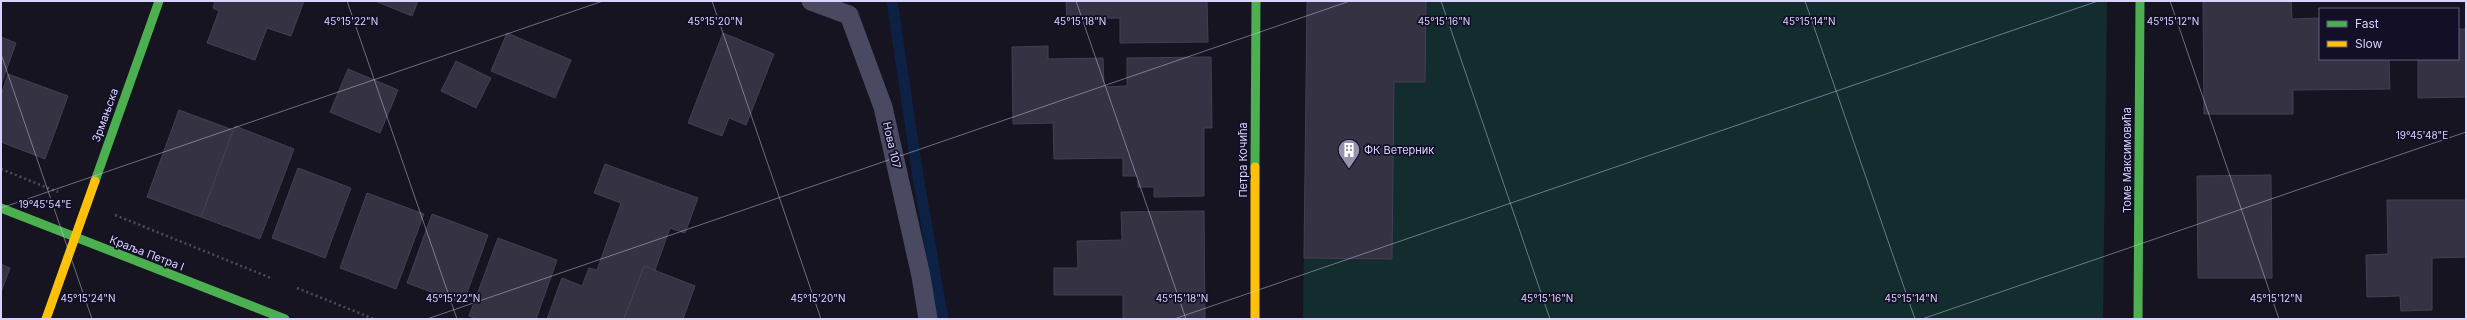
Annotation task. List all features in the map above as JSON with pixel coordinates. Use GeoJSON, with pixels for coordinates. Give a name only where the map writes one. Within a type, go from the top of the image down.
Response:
{"type":"FeatureCollection","features":[{"type":"Feature","properties":{"kind":"street","name":"Зрмањска"},"geometry":{"type":"LineString","coordinates":[[46,319],[159,1]]}},
{"type":"Feature","properties":{"kind":"street","name":"Петра Кочића"},"geometry":{"type":"LineString","coordinates":[[1255,319],[1256,1]]}},
{"type":"Feature","properties":{"kind":"street","name":"Томе Максимовића"},"geometry":{"type":"LineString","coordinates":[[2138,319],[2140,1]]}},
{"type":"Feature","properties":{"kind":"street","name":"Краља Петра I"},"geometry":{"type":"LineString","coordinates":[[1,208],[285,319]]}},
{"type":"Feature","properties":{"kind":"lane","name":"Нова 107"},"geometry":{"type":"LineString","coordinates":[[811,1],[849,15],[878,93],[883,107],[916,253],[928,319]]}},
{"type":"Feature","properties":{"kind":"path"},"geometry":{"type":"LineString","coordinates":[[1,169],[278,281]]}},
{"type":"Feature","properties":{"kind":"path"},"geometry":{"type":"LineString","coordinates":[[293,286],[374,319]]}},
{"type":"Feature","properties":{"kind":"green space"},"geometry":{"type":"Polygon","coordinates":[[[1307,1],[2107,1],[2103,319],[1303,319],[1307,1]]]}},
{"type":"Feature","properties":{"kind":"building"},"geometry":{"type":"Polygon","coordinates":[[[215,1],[304,1],[291,36],[267,28],[255,60],[207,43],[219,11],[213,8],[215,1]]]}},
{"type":"Feature","properties":{"kind":"building"},"geometry":{"type":"Polygon","coordinates":[[[375,1],[418,1],[412,16],[375,1]]]}},
{"type":"Feature","properties":{"kind":"building"},"geometry":{"type":"Polygon","coordinates":[[[1066,1],[1207,1],[1208,42],[1120,43],[1120,18],[1067,19],[1066,1]]]}},
{"type":"Feature","properties":{"kind":"building","name":"ФК Ветерник"},"geometry":{"type":"Polygon","coordinates":[[[1307,1],[1426,1],[1425,82],[1394,82],[1392,259],[1304,258],[1307,1]]]}},
{"type":"Feature","properties":{"kind":"building"},"geometry":{"type":"Polygon","coordinates":[[[2203,1],[2291,1],[2292,19],[2319,18],[2319,60],[2389,60],[2390,89],[2293,90],[2293,114],[2204,114],[2203,1]]]}},
{"type":"Feature","properties":{"kind":"building"},"geometry":{"type":"Polygon","coordinates":[[[2459,29],[2466,29],[2466,97],[2418,98],[2418,60],[2459,60],[2459,29]]]}},
{"type":"Feature","properties":{"kind":"building"},"geometry":{"type":"Polygon","coordinates":[[[507,33],[571,60],[555,98],[491,71],[507,33]]]}},
{"type":"Feature","properties":{"kind":"building"},"geometry":{"type":"Polygon","coordinates":[[[723,33],[774,54],[746,125],[729,118],[722,136],[688,123],[723,33]]]}},
{"type":"Feature","properties":{"kind":"building"},"geometry":{"type":"Polygon","coordinates":[[[1,37],[16,43],[1,85],[1,37]]]}},
{"type":"Feature","properties":{"kind":"building"},"geometry":{"type":"Polygon","coordinates":[[[1048,46],[1048,59],[1103,58],[1104,87],[1127,86],[1127,58],[1211,57],[1212,128],[1204,128],[1204,196],[1154,197],[1154,187],[1138,187],[1138,176],[1123,176],[1123,158],[1054,159],[1053,123],[1013,124],[1012,47],[1048,46]]]}},
{"type":"Feature","properties":{"kind":"building"},"geometry":{"type":"Polygon","coordinates":[[[456,61],[491,78],[476,108],[441,91],[456,61]]]}},
{"type":"Feature","properties":{"kind":"building"},"geometry":{"type":"Polygon","coordinates":[[[348,69],[398,90],[380,133],[330,112],[348,69]]]}},
{"type":"Feature","properties":{"kind":"building"},"geometry":{"type":"Polygon","coordinates":[[[8,74],[68,96],[45,159],[1,142],[1,95],[8,74]]]}},
{"type":"Feature","properties":{"kind":"building"},"geometry":{"type":"Polygon","coordinates":[[[179,110],[233,130],[201,217],[147,197],[179,110]]]}},
{"type":"Feature","properties":{"kind":"building"},"geometry":{"type":"Polygon","coordinates":[[[235,126],[294,149],[260,239],[201,217],[235,126]]]}},
{"type":"Feature","properties":{"kind":"building"},"geometry":{"type":"Polygon","coordinates":[[[605,164],[698,198],[685,233],[670,228],[655,270],[644,266],[624,319],[547,319],[562,278],[582,286],[589,268],[597,270],[621,203],[594,193],[605,164]]]}},
{"type":"Feature","properties":{"kind":"building"},"geometry":{"type":"Polygon","coordinates":[[[298,168],[351,188],[325,258],[272,238],[298,168]]]}},
{"type":"Feature","properties":{"kind":"building"},"geometry":{"type":"Polygon","coordinates":[[[2271,175],[2272,278],[2198,278],[2197,176],[2271,175]]]}},
{"type":"Feature","properties":{"kind":"building"},"geometry":{"type":"Polygon","coordinates":[[[367,193],[424,214],[396,289],[340,268],[367,193]]]}},
{"type":"Feature","properties":{"kind":"building"},"geometry":{"type":"Polygon","coordinates":[[[2387,200],[2466,200],[2466,257],[2432,258],[2432,310],[2401,311],[2400,296],[2367,297],[2366,255],[2388,254],[2387,200]]]}},
{"type":"Feature","properties":{"kind":"building"},"geometry":{"type":"Polygon","coordinates":[[[1204,211],[1205,319],[1123,319],[1123,295],[1054,295],[1054,268],[1078,268],[1077,241],[1122,240],[1121,212],[1204,211]]]}},
{"type":"Feature","properties":{"kind":"building"},"geometry":{"type":"Polygon","coordinates":[[[432,214],[488,235],[463,304],[407,283],[432,214]]]}},
{"type":"Feature","properties":{"kind":"building"},"geometry":{"type":"Polygon","coordinates":[[[498,238],[557,260],[536,319],[477,319],[469,316],[498,238]]]}},
{"type":"Feature","properties":{"kind":"building"},"geometry":{"type":"Polygon","coordinates":[[[1,264],[10,268],[1,292],[1,264]]]}},
{"type":"Feature","properties":{"kind":"building"},"geometry":{"type":"Polygon","coordinates":[[[644,266],[695,286],[683,319],[624,319],[644,266]]]}},
{"type":"Feature","properties":{"kind":"waterway"},"geometry":{"type":"LineString","coordinates":[[892,1],[917,170],[943,319]]}},
{"type":"Feature","properties":{"kind":"traffic: fast"},"geometry":{"type":"LineString","coordinates":[[95,181],[159,1]]}},
{"type":"Feature","properties":{"kind":"traffic: fast"},"geometry":{"type":"LineString","coordinates":[[1255,167],[1256,1]]}},
{"type":"Feature","properties":{"kind":"traffic: fast"},"geometry":{"type":"LineString","coordinates":[[2138,319],[2140,1]]}},
{"type":"Feature","properties":{"kind":"traffic: fast"},"geometry":{"type":"LineString","coordinates":[[1,208],[285,319]]}},
{"type":"Feature","properties":{"kind":"traffic: slow"},"geometry":{"type":"LineString","coordinates":[[1255,167],[1255,319]]}},
{"type":"Feature","properties":{"kind":"traffic: slow"},"geometry":{"type":"LineString","coordinates":[[46,319],[95,181]]}},
{"type":"Feature","properties":{"kind":"place","name":"ФК Ветерник"},"geometry":{"type":"Point","coordinates":[1349,170]}}]}
